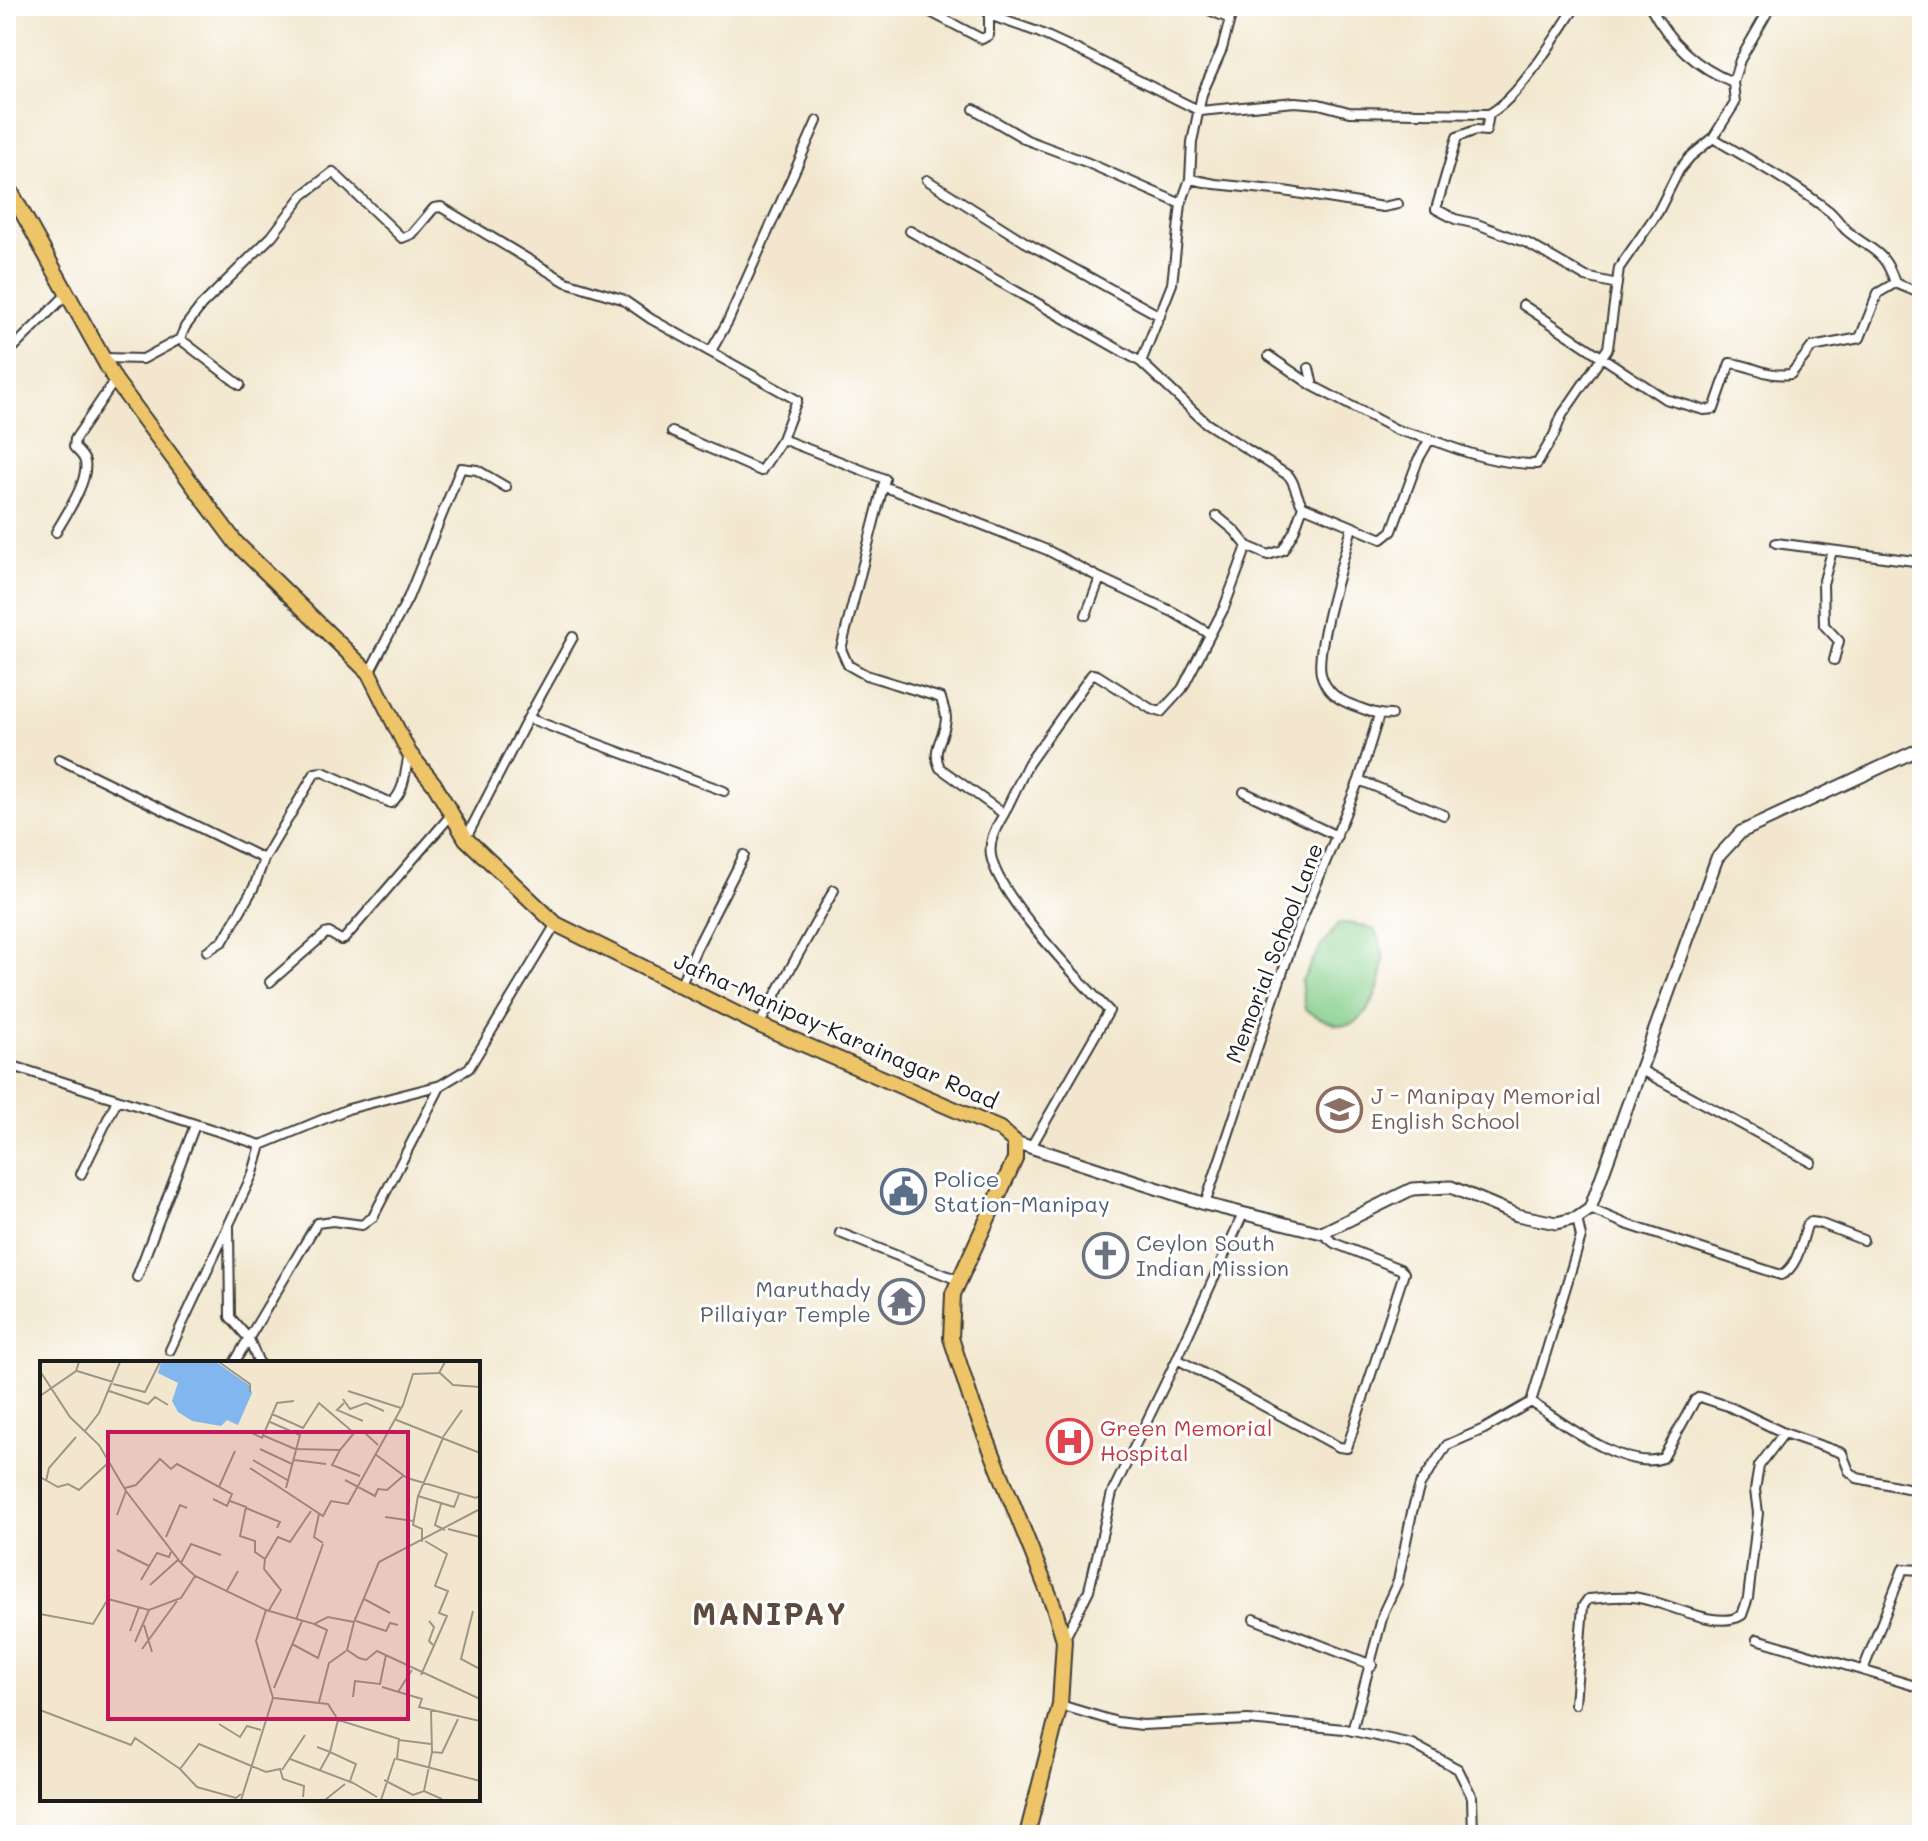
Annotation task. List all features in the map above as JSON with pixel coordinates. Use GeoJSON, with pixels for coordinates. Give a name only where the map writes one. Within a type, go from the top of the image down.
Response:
{"type":"FeatureCollection","features":[{"type":"Feature","properties":{"kind":"main road","name":"Jafna-Manipay-Karainagar Road"},"geometry":{"type":"LineString","coordinates":[[7,186],[115,380],[236,543],[369,673],[409,753],[434,784],[466,839],[556,924],[759,1025],[1000,1129],[1015,1142]]}},
{"type":"Feature","properties":{"kind":"main road"},"geometry":{"type":"LineString","coordinates":[[1015,1142],[1015,1159],[953,1294],[951,1338],[971,1400],[1054,1607],[1064,1640],[1060,1705],[1027,1835]]}},
{"type":"Feature","properties":{"kind":"street"},"geometry":{"type":"LineString","coordinates":[[919,6],[982,39],[989,35],[989,15]]}},
{"type":"Feature","properties":{"kind":"street"},"geometry":{"type":"LineString","coordinates":[[989,15],[999,11],[1001,6]]}},
{"type":"Feature","properties":{"kind":"street"},"geometry":{"type":"LineString","coordinates":[[1141,362],[1172,284],[1181,204],[1190,179],[1192,142],[1202,94],[1222,49],[1230,19],[1200,6]]}},
{"type":"Feature","properties":{"kind":"street"},"geometry":{"type":"LineString","coordinates":[[989,15],[1038,32],[1200,111],[1295,102],[1319,104],[1349,112],[1489,114],[1501,108],[1541,58],[1576,6]]}},
{"type":"Feature","properties":{"kind":"street"},"geometry":{"type":"LineString","coordinates":[[1650,6],[1664,32],[1708,72],[1733,82]]}},
{"type":"Feature","properties":{"kind":"street"},"geometry":{"type":"LineString","coordinates":[[1269,356],[1313,386],[1397,430],[1465,453],[1516,464],[1537,464],[1562,415],[1608,348],[1619,268],[1658,212],[1679,170],[1713,138],[1735,103],[1733,82],[1740,60],[1771,6]]}},
{"type":"Feature","properties":{"kind":"street"},"geometry":{"type":"LineString","coordinates":[[974,109],[1027,140],[1181,204]]}},
{"type":"Feature","properties":{"kind":"street"},"geometry":{"type":"LineString","coordinates":[[1489,114],[1486,131],[1476,130],[1457,137],[1436,209],[1455,219],[1527,243],[1586,277],[1617,284]]}},
{"type":"Feature","properties":{"kind":"street"},"geometry":{"type":"LineString","coordinates":[[711,351],[728,321],[817,121]]}},
{"type":"Feature","properties":{"kind":"street"},"geometry":{"type":"LineString","coordinates":[[1713,138],[1785,180],[1832,214],[1890,265],[1895,283]]}},
{"type":"Feature","properties":{"kind":"street"},"geometry":{"type":"LineString","coordinates":[[105,358],[143,359],[180,339],[201,306],[272,236],[303,195],[333,172],[402,238],[412,234],[434,208],[441,207],[566,282],[622,299],[651,319],[797,400],[782,439],[761,471],[672,432]]}},
{"type":"Feature","properties":{"kind":"street"},"geometry":{"type":"LineString","coordinates":[[1190,179],[1383,207],[1398,204]]}},
{"type":"Feature","properties":{"kind":"street"},"geometry":{"type":"LineString","coordinates":[[927,180],[1025,242],[1160,316]]}},
{"type":"Feature","properties":{"kind":"street"},"geometry":{"type":"LineString","coordinates":[[910,231],[1141,362],[1206,423],[1289,476],[1303,506],[1377,539],[1386,537],[1392,531],[1418,460],[1430,439]]}},
{"type":"Feature","properties":{"kind":"street"},"geometry":{"type":"LineString","coordinates":[[1895,283],[1922,294]]}},
{"type":"Feature","properties":{"kind":"street"},"geometry":{"type":"LineString","coordinates":[[1523,305],[1665,399],[1704,410],[1714,409],[1730,363],[1745,364],[1772,376],[1791,374],[1812,347],[1860,338],[1878,293],[1895,283]]}},
{"type":"Feature","properties":{"kind":"street"},"geometry":{"type":"LineString","coordinates":[[6,355],[67,294]]}},
{"type":"Feature","properties":{"kind":"street"},"geometry":{"type":"LineString","coordinates":[[180,339],[240,385]]}},
{"type":"Feature","properties":{"kind":"street"},"geometry":{"type":"LineString","coordinates":[[1309,368],[1313,386]]}},
{"type":"Feature","properties":{"kind":"street"},"geometry":{"type":"LineString","coordinates":[[56,532],[81,486],[86,465],[74,447],[75,439],[115,380]]}},
{"type":"Feature","properties":{"kind":"street"},"geometry":{"type":"LineString","coordinates":[[782,439],[885,479],[841,649],[848,665],[866,675],[941,698],[946,719],[937,741],[936,760],[940,768],[1004,814]]}},
{"type":"Feature","properties":{"kind":"street"},"geometry":{"type":"LineString","coordinates":[[369,673],[408,598],[461,468],[477,470],[506,487]]}},
{"type":"Feature","properties":{"kind":"street"},"geometry":{"type":"LineString","coordinates":[[883,486],[1047,550],[1173,612],[1210,634]]}},
{"type":"Feature","properties":{"kind":"street"},"geometry":{"type":"LineString","coordinates":[[1217,516],[1247,546],[1268,555],[1278,553],[1286,546],[1303,506]]}},
{"type":"Feature","properties":{"kind":"street"},"geometry":{"type":"LineString","coordinates":[[1352,527],[1321,645],[1321,674],[1329,692],[1339,701],[1379,715],[1391,715]]}},
{"type":"Feature","properties":{"kind":"street"},"geometry":{"type":"LineString","coordinates":[[1776,543],[1922,562]]}},
{"type":"Feature","properties":{"kind":"street"},"geometry":{"type":"LineString","coordinates":[[1032,1145],[1109,1011],[1016,906],[991,859],[992,835],[1028,764],[1092,674],[1161,712],[1182,689],[1224,608],[1247,546]]}},
{"type":"Feature","properties":{"kind":"street"},"geometry":{"type":"LineString","coordinates":[[1832,551],[1823,584],[1824,625],[1839,641],[1834,660]]}},
{"type":"Feature","properties":{"kind":"street"},"geometry":{"type":"LineString","coordinates":[[1086,615],[1100,578]]}},
{"type":"Feature","properties":{"kind":"street"},"geometry":{"type":"LineString","coordinates":[[466,839],[573,637]]}},
{"type":"Feature","properties":{"kind":"street","name":"Memorial School Lane"},"geometry":{"type":"LineString","coordinates":[[1205,1204],[1293,941],[1359,780],[1379,715]]}},
{"type":"Feature","properties":{"kind":"street"},"geometry":{"type":"LineString","coordinates":[[528,718],[724,791]]}},
{"type":"Feature","properties":{"kind":"street"},"geometry":{"type":"LineString","coordinates":[[1322,1233],[1412,1189],[1451,1187],[1517,1215],[1556,1223],[1577,1218],[1590,1209],[1717,858],[1741,832],[1922,748]]}},
{"type":"Feature","properties":{"kind":"street"},"geometry":{"type":"LineString","coordinates":[[207,951],[223,941],[254,887],[264,859],[315,773],[323,772],[391,803],[402,787],[409,753]]}},
{"type":"Feature","properties":{"kind":"street"},"geometry":{"type":"LineString","coordinates":[[59,759],[264,859]]}},
{"type":"Feature","properties":{"kind":"street"},"geometry":{"type":"LineString","coordinates":[[1359,780],[1444,815]]}},
{"type":"Feature","properties":{"kind":"street"},"geometry":{"type":"LineString","coordinates":[[1244,792],[1337,836]]}},
{"type":"Feature","properties":{"kind":"street"},"geometry":{"type":"LineString","coordinates":[[270,982],[325,934],[344,939],[452,814]]}},
{"type":"Feature","properties":{"kind":"street"},"geometry":{"type":"LineString","coordinates":[[680,986],[744,855]]}},
{"type":"Feature","properties":{"kind":"street"},"geometry":{"type":"LineString","coordinates":[[759,1025],[834,890]]}},
{"type":"Feature","properties":{"kind":"street"},"geometry":{"type":"LineString","coordinates":[[6,1068],[16,1067],[261,1145],[348,1109],[441,1085],[469,1068],[556,924]]}},
{"type":"Feature","properties":{"kind":"street"},"geometry":{"type":"LineString","coordinates":[[1641,1070],[1811,1162]]}},
{"type":"Feature","properties":{"kind":"street"},"geometry":{"type":"LineString","coordinates":[[235,1361],[317,1223],[333,1221],[362,1225],[373,1217],[441,1085]]}},
{"type":"Feature","properties":{"kind":"street"},"geometry":{"type":"LineString","coordinates":[[81,1174],[117,1100]]}},
{"type":"Feature","properties":{"kind":"street"},"geometry":{"type":"LineString","coordinates":[[137,1277],[195,1125]]}},
{"type":"Feature","properties":{"kind":"street"},"geometry":{"type":"LineString","coordinates":[[1015,1142],[1032,1145],[1205,1204],[1322,1233],[1334,1243],[1404,1273],[1347,1448],[1339,1447],[1177,1359]]}},
{"type":"Feature","properties":{"kind":"street"},"geometry":{"type":"LineString","coordinates":[[170,1350],[253,1173],[261,1145]]}},
{"type":"Feature","properties":{"kind":"street"},"geometry":{"type":"LineString","coordinates":[[1590,1209],[1626,1224],[1781,1275],[1787,1274],[1792,1267],[1807,1225],[1811,1222],[1863,1240]]}},
{"type":"Feature","properties":{"kind":"street"},"geometry":{"type":"LineString","coordinates":[[1064,1640],[1089,1590],[1112,1493],[1243,1214]]}},
{"type":"Feature","properties":{"kind":"street"},"geometry":{"type":"LineString","coordinates":[[1352,1731],[1384,1611],[1398,1581],[1420,1485],[1447,1445],[1484,1429],[1531,1402],[1581,1237],[1577,1218]]}},
{"type":"Feature","properties":{"kind":"street"},"geometry":{"type":"LineString","coordinates":[[229,1222],[230,1317],[249,1339],[258,1361]]}},
{"type":"Feature","properties":{"kind":"street"},"geometry":{"type":"LineString","coordinates":[[840,1233],[958,1280]]}},
{"type":"Feature","properties":{"kind":"street"},"geometry":{"type":"LineString","coordinates":[[1531,1402],[1607,1451],[1653,1462],[1663,1458],[1695,1400],[1700,1397],[1728,1406],[1784,1433],[1842,1453],[1849,1471],[1857,1478],[1922,1491]]}},
{"type":"Feature","properties":{"kind":"street"},"geometry":{"type":"LineString","coordinates":[[1575,1704],[1583,1606],[1588,1599],[1631,1597],[1662,1602],[1711,1620],[1731,1620],[1742,1615],[1748,1598],[1758,1513],[1755,1490],[1759,1466],[1784,1433]]}},
{"type":"Feature","properties":{"kind":"street"},"geometry":{"type":"LineString","coordinates":[[1863,1670],[1903,1569],[1922,1570]]}},
{"type":"Feature","properties":{"kind":"street"},"geometry":{"type":"LineString","coordinates":[[1254,1619],[1372,1665]]}},
{"type":"Feature","properties":{"kind":"street"},"geometry":{"type":"LineString","coordinates":[[1757,1639],[1922,1688]]}},
{"type":"Feature","properties":{"kind":"street"},"geometry":{"type":"LineString","coordinates":[[1060,1705],[1117,1722],[1142,1725],[1248,1720],[1352,1731],[1412,1744],[1458,1769],[1472,1797],[1473,1835]]}},
{"type":"Feature","properties":{"kind":"green space"},"geometry":{"type":"Polygon","coordinates":[[[1339,923],[1375,930],[1381,945],[1383,964],[1378,988],[1367,1011],[1350,1024],[1339,1025],[1305,1010],[1301,982],[1319,949],[1339,923]]]}},
{"type":"Feature","properties":{"kind":"place","name":"J - Manipay Memorial English School"},"geometry":{"type":"Point","coordinates":[1340,1109]}},
{"type":"Feature","properties":{"kind":"place","name":"Police Station-Manipay"},"geometry":{"type":"Point","coordinates":[903,1192]}},
{"type":"Feature","properties":{"kind":"place","name":"Ceylon South Indian Mission"},"geometry":{"type":"Point","coordinates":[1105,1256]}},
{"type":"Feature","properties":{"kind":"place","name":"Maruthady Pillaiyar Temple"},"geometry":{"type":"Point","coordinates":[902,1302]}},
{"type":"Feature","properties":{"kind":"place","name":"Green Memorial Hospital"},"geometry":{"type":"Point","coordinates":[1069,1441]}},
{"type":"Feature","properties":{"kind":"district","name":"MANIPAY"},"geometry":{"type":"Point","coordinates":[770,1615]}}]}
